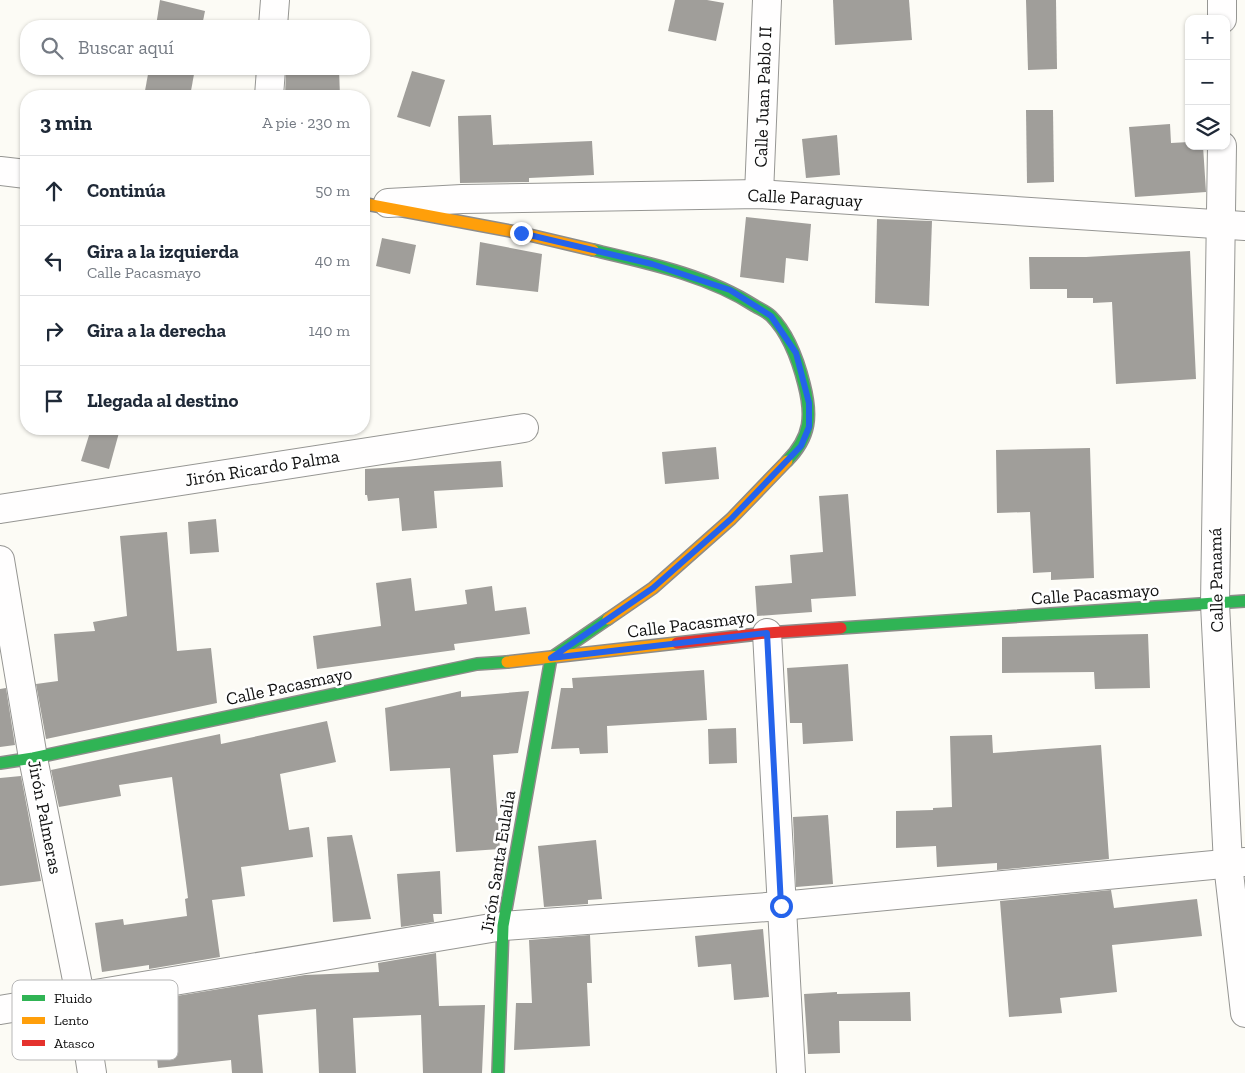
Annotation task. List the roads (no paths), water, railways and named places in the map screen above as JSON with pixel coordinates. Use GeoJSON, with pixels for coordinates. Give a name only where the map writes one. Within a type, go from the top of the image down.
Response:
{"type":"FeatureCollection","features":[{"type":"Feature","properties":{"kind":"street"},"geometry":{"type":"LineString","coordinates":[[274,20],[275,0]]}},
{"type":"Feature","properties":{"kind":"street","name":"Calle Juan Pablo II"},"geometry":{"type":"LineString","coordinates":[[759,194],[767,0]]}},
{"type":"Feature","properties":{"kind":"street"},"geometry":{"type":"LineString","coordinates":[[1222,0],[1222,15]]}},
{"type":"Feature","properties":{"kind":"street"},"geometry":{"type":"LineString","coordinates":[[269,90],[270,75]]}},
{"type":"Feature","properties":{"kind":"street","name":"Calle Panamá"},"geometry":{"type":"LineString","coordinates":[[1223,150],[1233,226],[1215,604],[1237,863],[1245,1013]]}},
{"type":"Feature","properties":{"kind":"street"},"geometry":{"type":"LineString","coordinates":[[0,171],[20,173]]}},
{"type":"Feature","properties":{"kind":"street","name":"Calle Paraguay"},"geometry":{"type":"LineString","coordinates":[[370,204],[462,199],[759,194],[1233,226]]}},
{"type":"Feature","properties":{"kind":"street"},"geometry":{"type":"LineString","coordinates":[[370,205],[540,237],[652,264],[730,290],[771,316],[796,353],[809,403],[809,427],[795,453],[731,519],[653,588],[551,658]]}},
{"type":"Feature","properties":{"kind":"street","name":"Jirón Ricardo Palma"},"geometry":{"type":"LineString","coordinates":[[0,509],[524,428]]}},
{"type":"Feature","properties":{"kind":"street","name":"Jirón Palmeras"},"geometry":{"type":"LineString","coordinates":[[0,560],[33,758],[77,980]]}},
{"type":"Feature","properties":{"kind":"street","name":"Calle Pacasmayo"},"geometry":{"type":"LineString","coordinates":[[0,763],[33,758],[477,664],[551,658],[767,633],[1245,601]]}},
{"type":"Feature","properties":{"kind":"street"},"geometry":{"type":"LineString","coordinates":[[767,633],[791,1073]]}},
{"type":"Feature","properties":{"kind":"street","name":"Jirón Santa Eulalia"},"geometry":{"type":"LineString","coordinates":[[498,1073],[503,926],[551,658]]}},
{"type":"Feature","properties":{"kind":"street"},"geometry":{"type":"LineString","coordinates":[[172,980],[503,926],[781,906],[1237,863]]}},
{"type":"Feature","properties":{"kind":"street","name":"Jirón Palmeras"},"geometry":{"type":"LineString","coordinates":[[90,1060],[92,1073]]}}]}
